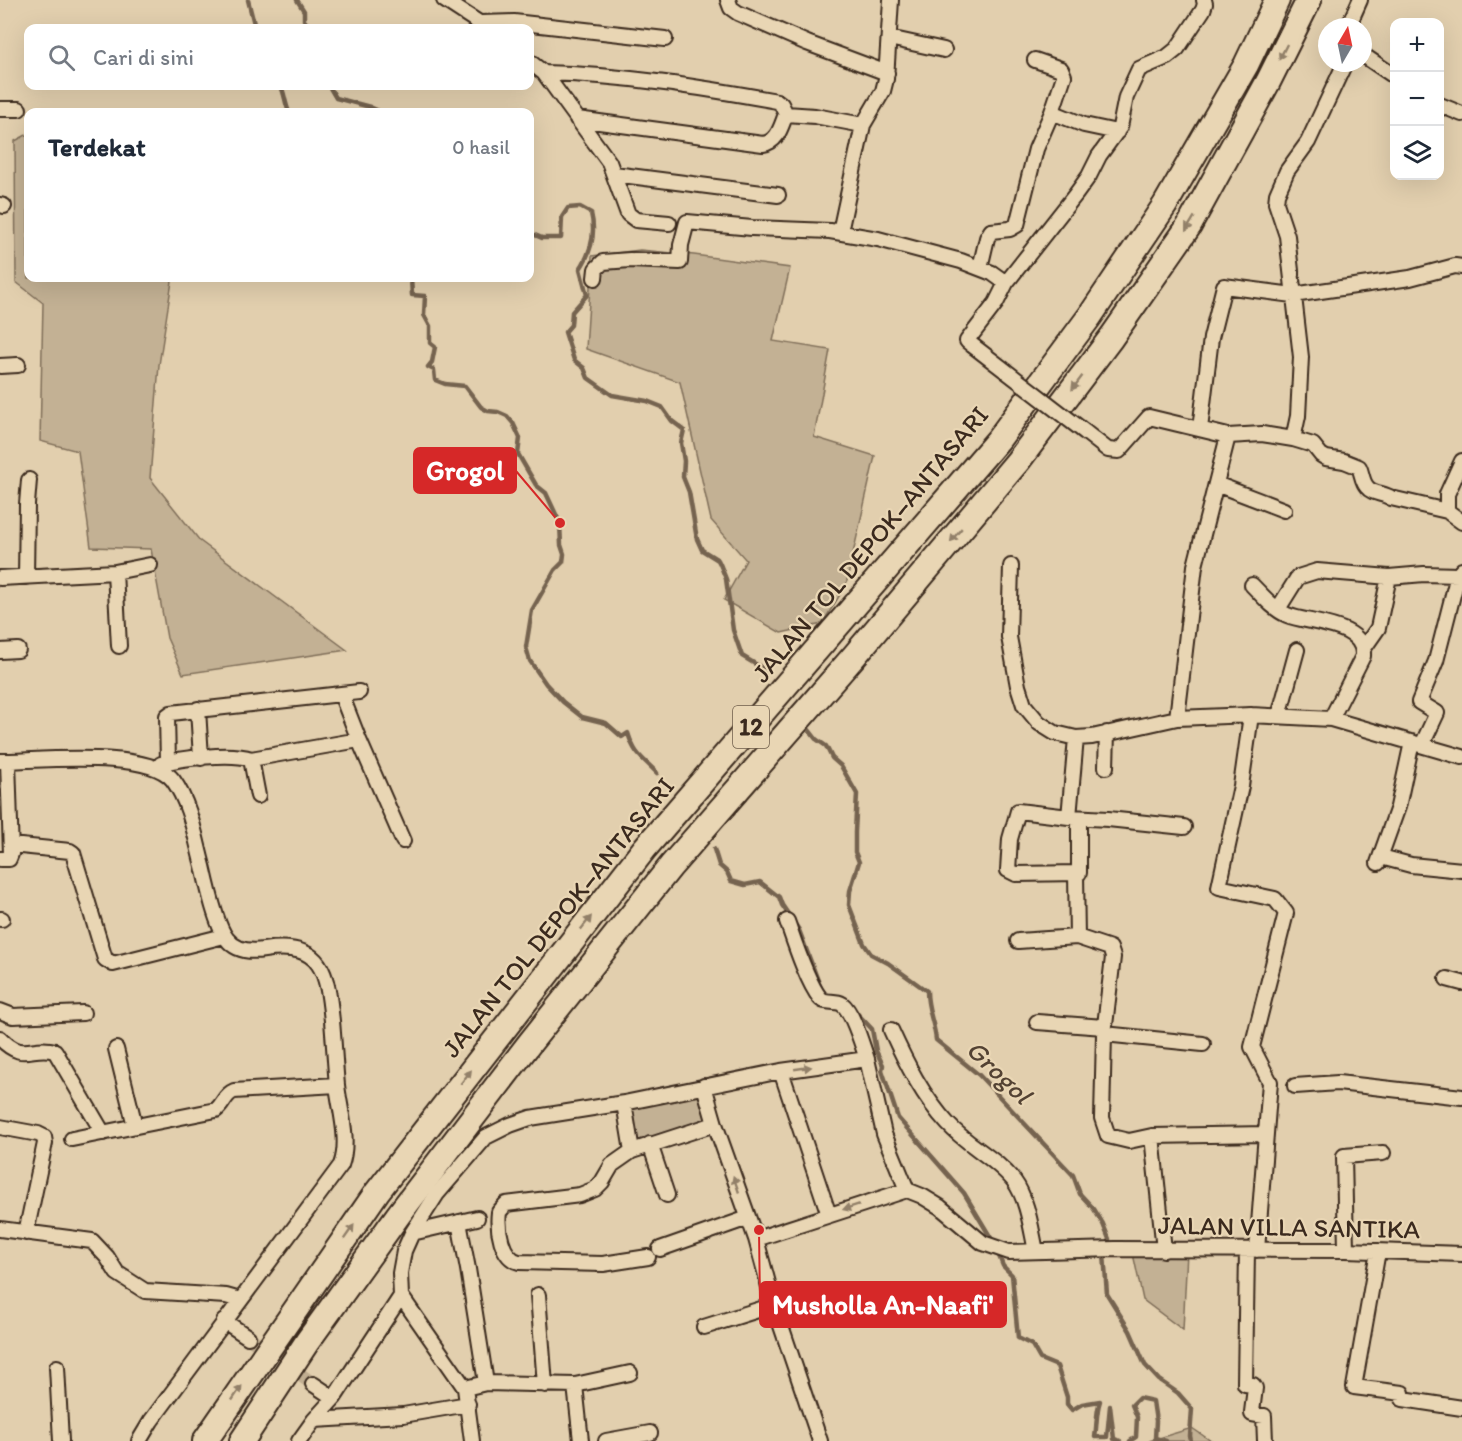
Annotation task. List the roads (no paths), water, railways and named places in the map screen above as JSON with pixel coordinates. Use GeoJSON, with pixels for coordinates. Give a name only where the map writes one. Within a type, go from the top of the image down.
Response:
{"type":"FeatureCollection","features":[{"type":"Feature","properties":{"kind":"highway","name":"JALAN TOL DEPOK–ANTASARI"},"geometry":{"type":"LineString","coordinates":[[205,1441],[377,1192],[645,848],[835,630],[1012,421],[1090,316],[1165,205],[1246,65],[1277,0]]}},
{"type":"Feature","properties":{"kind":"highway","name":"12"},"geometry":{"type":"LineString","coordinates":[[242,1441],[307,1342],[529,1044],[671,867],[855,656],[1018,461],[1111,338],[1189,226],[1268,82],[1309,0]]}},
{"type":"Feature","properties":{"kind":"street"},"geometry":{"type":"LineString","coordinates":[[444,0],[481,24]]}},
{"type":"Feature","properties":{"kind":"street"},"geometry":{"type":"LineString","coordinates":[[728,0],[731,8],[738,13],[807,43],[887,73]]}},
{"type":"Feature","properties":{"kind":"street"},"geometry":{"type":"LineString","coordinates":[[840,232],[863,125],[883,91],[887,73],[891,0]]}},
{"type":"Feature","properties":{"kind":"street"},"geometry":{"type":"LineString","coordinates":[[1204,0],[1203,10],[1177,49],[1167,57],[1143,65],[1139,69],[1128,93],[1117,132],[1099,156],[1089,176],[1006,284],[996,303],[967,341],[1108,450],[1119,451],[1149,417],[1228,436],[1262,434],[1293,439],[1313,445],[1326,458],[1344,461],[1359,467],[1368,490],[1385,494],[1391,498],[1447,511],[1462,522]]}},
{"type":"Feature","properties":{"kind":"street"},"geometry":{"type":"LineString","coordinates":[[1352,18],[1360,0]]}},
{"type":"Feature","properties":{"kind":"street"},"geometry":{"type":"LineString","coordinates":[[499,24],[514,22],[532,24]]}},
{"type":"Feature","properties":{"kind":"street"},"geometry":{"type":"LineString","coordinates":[[534,24],[665,39]]}},
{"type":"Feature","properties":{"kind":"street"},"geometry":{"type":"LineString","coordinates":[[889,38],[944,50]]}},
{"type":"Feature","properties":{"kind":"street"},"geometry":{"type":"LineString","coordinates":[[980,268],[989,234],[994,230],[1013,228],[1017,225],[1036,148],[1052,112],[1064,73],[1061,69],[1035,60]]}},
{"type":"Feature","properties":{"kind":"street"},"geometry":{"type":"LineString","coordinates":[[1372,61],[1390,73]]}},
{"type":"Feature","properties":{"kind":"street"},"geometry":{"type":"LineString","coordinates":[[534,65],[544,73],[597,144],[614,174],[630,217],[669,223]]}},
{"type":"Feature","properties":{"kind":"street"},"geometry":{"type":"LineString","coordinates":[[1293,439],[1298,416],[1301,372],[1287,236],[1276,203],[1277,194],[1287,171],[1308,142],[1341,72]]}},
{"type":"Feature","properties":{"kind":"street"},"geometry":{"type":"LineString","coordinates":[[544,73],[592,74],[711,89],[777,101],[786,114],[776,138],[770,143],[763,144],[577,119]]}},
{"type":"Feature","properties":{"kind":"street"},"geometry":{"type":"LineString","coordinates":[[1444,106],[1462,113]]}},
{"type":"Feature","properties":{"kind":"street"},"geometry":{"type":"LineString","coordinates":[[0,109],[19,109]]}},
{"type":"Feature","properties":{"kind":"street"},"geometry":{"type":"LineString","coordinates":[[1052,112],[1084,125],[1117,132]]}},
{"type":"Feature","properties":{"kind":"street"},"geometry":{"type":"LineString","coordinates":[[786,114],[863,125]]}},
{"type":"Feature","properties":{"kind":"street"},"geometry":{"type":"LineString","coordinates":[[614,174],[778,195]]}},
{"type":"Feature","properties":{"kind":"street"},"geometry":{"type":"LineString","coordinates":[[595,278],[596,268],[603,262],[630,260],[680,262],[681,245],[687,222],[840,232],[878,239],[980,268],[992,273],[1006,284]]}},
{"type":"Feature","properties":{"kind":"street"},"geometry":{"type":"LineString","coordinates":[[1200,429],[1211,338],[1223,286],[1293,296],[1410,278],[1455,266],[1462,267]]}},
{"type":"Feature","properties":{"kind":"street"},"geometry":{"type":"LineString","coordinates":[[0,366],[18,365]]}},
{"type":"Feature","properties":{"kind":"street"},"geometry":{"type":"LineString","coordinates":[[1176,718],[1195,566],[1228,436]]}},
{"type":"Feature","properties":{"kind":"street"},"geometry":{"type":"LineString","coordinates":[[1447,511],[1447,494],[1462,461]]}},
{"type":"Feature","properties":{"kind":"street"},"geometry":{"type":"LineString","coordinates":[[26,578],[29,480]]}},
{"type":"Feature","properties":{"kind":"street"},"geometry":{"type":"LineString","coordinates":[[1216,484],[1284,510]]}},
{"type":"Feature","properties":{"kind":"street"},"geometry":{"type":"LineString","coordinates":[[0,578],[115,572],[150,565]]}},
{"type":"Feature","properties":{"kind":"street"},"geometry":{"type":"LineString","coordinates":[[1011,566],[1009,637],[1024,705],[1039,723],[1055,733],[1076,738],[1107,734],[1176,718],[1251,715],[1331,719],[1462,757]]}},
{"type":"Feature","properties":{"kind":"street"},"geometry":{"type":"LineString","coordinates":[[1278,609],[1298,577],[1317,571],[1389,577],[1460,572],[1436,662],[1419,702],[1437,713],[1417,743],[1380,860],[1462,870]]}},
{"type":"Feature","properties":{"kind":"street"},"geometry":{"type":"LineString","coordinates":[[115,572],[119,646]]}},
{"type":"Feature","properties":{"kind":"street"},"geometry":{"type":"LineString","coordinates":[[1331,719],[1363,656],[1364,648],[1378,628],[1389,577]]}},
{"type":"Feature","properties":{"kind":"street"},"geometry":{"type":"LineString","coordinates":[[1252,585],[1288,615],[1345,631],[1357,639],[1364,648]]}},
{"type":"Feature","properties":{"kind":"street"},"geometry":{"type":"LineString","coordinates":[[0,651],[18,650]]}},
{"type":"Feature","properties":{"kind":"street"},"geometry":{"type":"LineString","coordinates":[[1279,716],[1297,650]]}},
{"type":"Feature","properties":{"kind":"street"},"geometry":{"type":"LineString","coordinates":[[168,762],[167,716],[173,712],[359,692]]}},
{"type":"Feature","properties":{"kind":"street"},"geometry":{"type":"LineString","coordinates":[[341,694],[403,841]]}},
{"type":"Feature","properties":{"kind":"street"},"geometry":{"type":"LineString","coordinates":[[198,709],[201,758]]}},
{"type":"Feature","properties":{"kind":"street"},"geometry":{"type":"LineString","coordinates":[[1251,715],[1241,786],[1219,887],[1275,899],[1286,912],[1251,1047],[1270,1082],[1252,1250],[1245,1384],[1253,1385],[1255,1388],[1252,1414],[1264,1416],[1265,1441]]}},
{"type":"Feature","properties":{"kind":"street"},"geometry":{"type":"LineString","coordinates":[[1106,766],[1107,734]]}},
{"type":"Feature","properties":{"kind":"street"},"geometry":{"type":"LineString","coordinates":[[1076,738],[1074,818],[1080,867],[1079,873],[1076,874],[1077,938]]}},
{"type":"Feature","properties":{"kind":"street"},"geometry":{"type":"LineString","coordinates":[[153,767],[168,762],[237,755],[251,759],[359,740]]}},
{"type":"Feature","properties":{"kind":"street"},"geometry":{"type":"LineString","coordinates":[[251,759],[258,796]]}},
{"type":"Feature","properties":{"kind":"street"},"geometry":{"type":"LineString","coordinates":[[0,859],[9,859],[11,846],[4,761],[124,760],[153,767],[166,774],[182,796],[190,816],[210,894],[224,936],[237,948],[250,951],[277,948],[293,949],[306,954],[320,966],[328,984],[345,1141],[345,1153],[341,1165],[224,1321],[139,1441]]}},
{"type":"Feature","properties":{"kind":"street"},"geometry":{"type":"LineString","coordinates":[[1076,874],[1016,874],[1008,870],[1010,839],[1018,811],[1184,827]]}},
{"type":"Feature","properties":{"kind":"street"},"geometry":{"type":"LineString","coordinates":[[11,846],[73,853],[105,959],[109,963],[113,964],[224,936]]}},
{"type":"Feature","properties":{"kind":"street"},"geometry":{"type":"LineString","coordinates":[[756,1239],[907,1190],[884,1134],[867,1059],[848,1011],[840,1003],[825,1001],[819,997],[787,921]]}},
{"type":"Feature","properties":{"kind":"street"},"geometry":{"type":"LineString","coordinates":[[1018,941],[1077,938],[1110,948],[1113,957],[1104,1031],[1102,1118],[1108,1136],[1129,1141],[1152,1136],[1266,1134]]}},
{"type":"Feature","properties":{"kind":"street"},"geometry":{"type":"LineString","coordinates":[[1447,979],[1462,983]]}},
{"type":"Feature","properties":{"kind":"street"},"geometry":{"type":"LineString","coordinates":[[0,1011],[13,1016],[83,1013]]}},
{"type":"Feature","properties":{"kind":"street"},"geometry":{"type":"LineString","coordinates":[[1037,1022],[1203,1044]]}},
{"type":"Feature","properties":{"kind":"street"},"geometry":{"type":"LineString","coordinates":[[891,1030],[930,1102],[947,1124],[1014,1181],[1025,1205],[1036,1251]]}},
{"type":"Feature","properties":{"kind":"street"},"geometry":{"type":"LineString","coordinates":[[0,1038],[7,1046],[21,1053],[47,1049],[55,1051],[103,1133]]}},
{"type":"Feature","properties":{"kind":"street"},"geometry":{"type":"LineString","coordinates":[[116,1049],[135,1126]]}},
{"type":"Feature","properties":{"kind":"street"},"geometry":{"type":"LineString","coordinates":[[472,1441],[465,1388],[400,1296],[399,1273],[404,1251],[412,1233],[437,1194],[486,1137],[530,1118],[624,1103],[781,1071],[867,1059]]}},
{"type":"Feature","properties":{"kind":"street"},"geometry":{"type":"LineString","coordinates":[[781,1071],[829,1215]]}},
{"type":"Feature","properties":{"kind":"street"},"geometry":{"type":"LineString","coordinates":[[1295,1086],[1338,1083],[1462,1096]]}},
{"type":"Feature","properties":{"kind":"street"},"geometry":{"type":"LineString","coordinates":[[72,1139],[216,1110],[227,1094],[234,1091],[338,1085]]}},
{"type":"Feature","properties":{"kind":"street"},"geometry":{"type":"LineString","coordinates":[[704,1086],[715,1124],[756,1239],[774,1305],[820,1441]]}},
{"type":"Feature","properties":{"kind":"street"},"geometry":{"type":"LineString","coordinates":[[624,1103],[632,1150]]}},
{"type":"Feature","properties":{"kind":"street"},"geometry":{"type":"LineString","coordinates":[[648,1257],[603,1264],[519,1262],[509,1257],[500,1237],[498,1216],[506,1204],[580,1195],[598,1185],[612,1165],[632,1150],[715,1124]]}},
{"type":"Feature","properties":{"kind":"street"},"geometry":{"type":"LineString","coordinates":[[0,1127],[44,1137],[45,1143],[26,1233]]}},
{"type":"Feature","properties":{"kind":"street"},"geometry":{"type":"LineString","coordinates":[[1152,1136],[1164,1250]]}},
{"type":"Feature","properties":{"kind":"street"},"geometry":{"type":"LineString","coordinates":[[650,1144],[667,1195]]}},
{"type":"Feature","properties":{"kind":"street"},"geometry":{"type":"LineString","coordinates":[[1346,1250],[1344,1156],[1383,1154]]}},
{"type":"Feature","properties":{"kind":"street","name":"JALAN VILLA SANTIKA"},"geometry":{"type":"LineString","coordinates":[[907,1190],[922,1196],[940,1208],[983,1243],[1010,1252],[1115,1249],[1346,1250],[1462,1254]]}},
{"type":"Feature","properties":{"kind":"street"},"geometry":{"type":"LineString","coordinates":[[412,1233],[477,1218]]}},
{"type":"Feature","properties":{"kind":"street"},"geometry":{"type":"LineString","coordinates":[[660,1249],[748,1218]]}},
{"type":"Feature","properties":{"kind":"street"},"geometry":{"type":"LineString","coordinates":[[459,1222],[486,1383]]}},
{"type":"Feature","properties":{"kind":"street"},"geometry":{"type":"LineString","coordinates":[[0,1228],[92,1241],[107,1257],[117,1273],[145,1291],[226,1296],[240,1300]]}},
{"type":"Feature","properties":{"kind":"street"},"geometry":{"type":"LineString","coordinates":[[1378,1251],[1354,1387],[1402,1393],[1403,1399],[1462,1408]]}},
{"type":"Feature","properties":{"kind":"street"},"geometry":{"type":"LineString","coordinates":[[538,1295],[545,1385]]}},
{"type":"Feature","properties":{"kind":"street"},"geometry":{"type":"LineString","coordinates":[[299,1441],[334,1398],[400,1296]]}},
{"type":"Feature","properties":{"kind":"street"},"geometry":{"type":"LineString","coordinates":[[704,1327],[774,1305]]}},
{"type":"Feature","properties":{"kind":"street"},"geometry":{"type":"LineString","coordinates":[[224,1321],[248,1336]]}},
{"type":"Feature","properties":{"kind":"street"},"geometry":{"type":"LineString","coordinates":[[57,1367],[61,1441]]}},
{"type":"Feature","properties":{"kind":"street"},"geometry":{"type":"LineString","coordinates":[[465,1388],[486,1383],[575,1385],[630,1373]]}},
{"type":"Feature","properties":{"kind":"street"},"geometry":{"type":"LineString","coordinates":[[313,1384],[334,1398]]}},
{"type":"Feature","properties":{"kind":"street"},"geometry":{"type":"LineString","coordinates":[[575,1385],[581,1441]]}},
{"type":"Feature","properties":{"kind":"street"},"geometry":{"type":"LineString","coordinates":[[314,1420],[403,1415],[468,1404]]}},
{"type":"Feature","properties":{"kind":"street"},"geometry":{"type":"LineString","coordinates":[[606,1441],[650,1433]]}},
{"type":"Feature","properties":{"kind":"waterway","name":"Grogol"},"geometry":{"type":"LineString","coordinates":[[248,0],[254,24]]}},
{"type":"Feature","properties":{"kind":"waterway","name":"Grogol"},"geometry":{"type":"LineString","coordinates":[[297,0],[304,11],[304,20],[307,24]]}},
{"type":"Feature","properties":{"kind":"waterway","name":"Grogol"},"geometry":{"type":"LineString","coordinates":[[282,90],[288,108]]}},
{"type":"Feature","properties":{"kind":"waterway","name":"Grogol"},"geometry":{"type":"LineString","coordinates":[[331,90],[336,98],[372,108]]}},
{"type":"Feature","properties":{"kind":"waterway","name":"Grogol"},"geometry":{"type":"LineString","coordinates":[[534,235],[542,238],[561,238],[562,217],[568,208],[580,207],[591,213],[592,242],[580,269],[587,295],[572,312],[571,325],[565,332],[574,360],[584,368],[588,378],[612,395],[647,401],[662,407],[672,421],[684,430],[681,443],[684,461],[683,477],[689,492],[697,539],[702,550],[718,560],[726,579],[733,630],[742,656],[767,671]]}},
{"type":"Feature","properties":{"kind":"waterway","name":"Grogol"},"geometry":{"type":"LineString","coordinates":[[411,282],[412,295],[425,296],[424,315],[430,326],[430,343],[435,347],[432,362],[428,367],[434,370],[435,380],[445,384],[465,386],[481,407],[507,416],[520,438],[518,454],[536,485],[546,493],[560,523],[563,562],[555,570],[532,610],[526,647],[530,661],[546,684],[582,717],[606,723],[622,737],[628,733],[636,752],[657,773]]}},
{"type":"Feature","properties":{"kind":"waterway","name":"Grogol"},"geometry":{"type":"LineString","coordinates":[[809,730],[826,746],[857,794],[855,852],[859,862],[850,891],[849,905],[864,944],[871,954],[888,963],[927,991],[936,1040],[979,1075],[1073,1175],[1080,1194],[1094,1209],[1109,1239],[1104,1254],[1107,1294],[1130,1331],[1145,1365],[1159,1380],[1178,1393],[1192,1409],[1191,1441]]}},
{"type":"Feature","properties":{"kind":"waterway","name":"Grogol"},"geometry":{"type":"LineString","coordinates":[[714,849],[719,865],[727,872],[731,881],[745,885],[760,882],[779,897],[799,930],[823,994]]}},
{"type":"Feature","properties":{"kind":"waterway","name":"Grogol"},"geometry":{"type":"LineString","coordinates":[[853,1009],[872,1029],[876,1051],[883,1065],[882,1070],[898,1118],[964,1193],[994,1243]]}},
{"type":"Feature","properties":{"kind":"waterway","name":"Grogol"},"geometry":{"type":"LineString","coordinates":[[997,1251],[1003,1266],[1012,1275],[1018,1338],[1032,1345],[1040,1359],[1057,1366],[1067,1404],[1072,1410],[1082,1404],[1100,1401],[1095,1437],[1107,1437],[1110,1406],[1114,1439],[1120,1441]]}},
{"type":"Feature","properties":{"kind":"waterway","name":"Grogol"},"geometry":{"type":"LineString","coordinates":[[1130,1441],[1136,1437],[1137,1417],[1132,1405],[1139,1398],[1153,1401],[1156,1421],[1155,1438],[1166,1441]]}},
{"type":"Feature","properties":{"kind":"tunnel"},"geometry":{"type":"LineString","coordinates":[[248,1337],[313,1384]]}},
{"type":"Feature","properties":{"kind":"place","name":"Grogol"},"geometry":{"type":"Point","coordinates":[560,523]}},
{"type":"Feature","properties":{"kind":"place","name":"Musholla An-Naafi'"},"geometry":{"type":"Point","coordinates":[759,1230]}}]}
